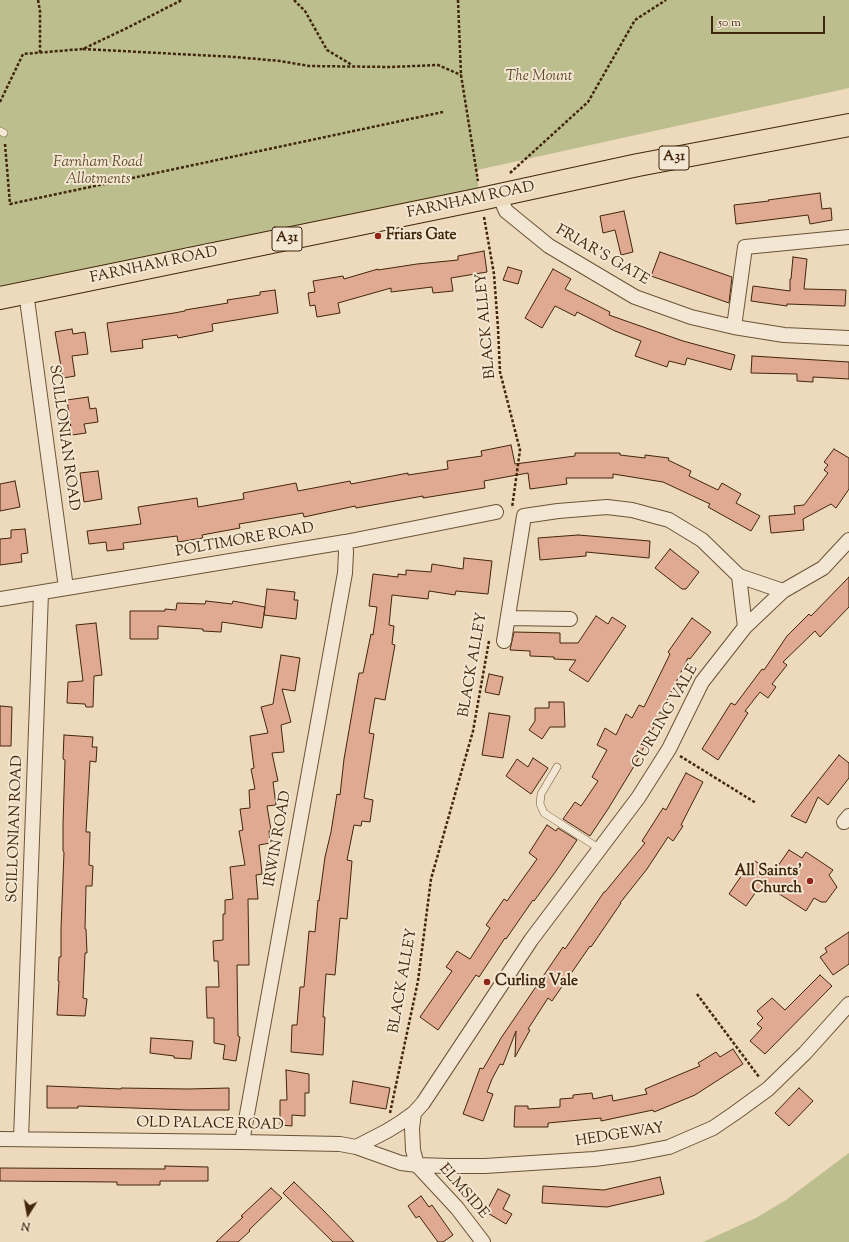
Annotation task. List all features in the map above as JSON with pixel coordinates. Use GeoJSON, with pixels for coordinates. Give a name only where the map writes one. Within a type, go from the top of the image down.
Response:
{"type":"FeatureCollection","features":[{"type":"Feature","properties":{"kind":"main road","name":"FARNHAM ROAD"},"geometry":{"type":"LineString","coordinates":[[0,298],[638,165],[849,125]]}},
{"type":"Feature","properties":{"kind":"street","name":"FRIAR'S GATE"},"geometry":{"type":"LineString","coordinates":[[490,197],[548,246],[635,297],[690,317],[734,327],[784,335],[849,338]]}},
{"type":"Feature","properties":{"kind":"street"},"geometry":{"type":"LineString","coordinates":[[734,327],[745,247],[849,237]]}},
{"type":"Feature","properties":{"kind":"street","name":"SCILLONIAN ROAD"},"geometry":{"type":"LineString","coordinates":[[26,292],[66,588]]}},
{"type":"Feature","properties":{"kind":"street"},"geometry":{"type":"LineString","coordinates":[[504,641],[524,516],[558,511],[607,507],[632,510],[669,520],[702,540],[739,576],[783,591]]}},
{"type":"Feature","properties":{"kind":"street","name":"POLTIMORE ROAD"},"geometry":{"type":"LineString","coordinates":[[0,599],[345,542],[496,512]]}},
{"type":"Feature","properties":{"kind":"street","name":"CURLING VALE"},"geometry":{"type":"LineString","coordinates":[[356,1147],[388,1131],[414,1113],[431,1091],[531,940],[638,798],[669,749],[702,682],[745,627],[783,591],[823,568],[849,540]]}},
{"type":"Feature","properties":{"kind":"street","name":"IRWIN ROAD"},"geometry":{"type":"LineString","coordinates":[[242,1142],[345,573],[345,542]]}},
{"type":"Feature","properties":{"kind":"street"},"geometry":{"type":"LineString","coordinates":[[739,576],[745,627]]}},
{"type":"Feature","properties":{"kind":"street","name":"SCILLONIAN ROAD"},"geometry":{"type":"LineString","coordinates":[[21,1139],[41,593]]}},
{"type":"Feature","properties":{"kind":"street"},"geometry":{"type":"LineString","coordinates":[[508,618],[570,619]]}},
{"type":"Feature","properties":{"kind":"street","name":"HEDGEWAY"},"geometry":{"type":"LineString","coordinates":[[417,1165],[485,1166],[594,1159],[633,1154],[669,1146],[713,1128],[768,1089],[805,1053],[849,1004]]}},
{"type":"Feature","properties":{"kind":"street"},"geometry":{"type":"LineString","coordinates":[[414,1113],[412,1128],[413,1150],[417,1165]]}},
{"type":"Feature","properties":{"kind":"street","name":"OLD PALACE ROAD"},"geometry":{"type":"LineString","coordinates":[[0,1139],[340,1144],[356,1147],[401,1163],[417,1165]]}},
{"type":"Feature","properties":{"kind":"street","name":"ELMSIDE"},"geometry":{"type":"LineString","coordinates":[[417,1165],[457,1208],[483,1242]]}},
{"type":"Feature","properties":{"kind":"lane"},"geometry":{"type":"LineString","coordinates":[[557,767],[541,794],[540,804],[544,813],[600,849]]}},
{"type":"Feature","properties":{"kind":"path"},"geometry":{"type":"LineString","coordinates":[[38,0],[40,11],[40,53]]}},
{"type":"Feature","properties":{"kind":"path"},"geometry":{"type":"LineString","coordinates":[[83,49],[182,0]]}},
{"type":"Feature","properties":{"kind":"path"},"geometry":{"type":"LineString","coordinates":[[294,0],[305,11],[327,50],[353,66]]}},
{"type":"Feature","properties":{"kind":"path","name":"BLACK ALLEY"},"geometry":{"type":"LineString","coordinates":[[458,0],[461,75],[490,197],[500,372],[520,450],[512,512]]}},
{"type":"Feature","properties":{"kind":"path"},"geometry":{"type":"LineString","coordinates":[[509,174],[588,102],[635,20],[666,0]]}},
{"type":"Feature","properties":{"kind":"path"},"geometry":{"type":"LineString","coordinates":[[0,102],[23,54],[83,49],[280,61],[309,66],[391,67],[438,65],[461,75]]}},
{"type":"Feature","properties":{"kind":"path"},"geometry":{"type":"LineString","coordinates":[[2,132],[10,204],[443,112]]}},
{"type":"Feature","properties":{"kind":"path","name":"BLACK ALLEY"},"geometry":{"type":"LineString","coordinates":[[388,1131],[390,1112],[418,981],[431,879],[474,730],[490,633]]}},
{"type":"Feature","properties":{"kind":"path"},"geometry":{"type":"LineString","coordinates":[[669,749],[756,804]]}},
{"type":"Feature","properties":{"kind":"path"},"geometry":{"type":"LineString","coordinates":[[697,994],[768,1089]]}},
{"type":"Feature","properties":{"kind":"green space"},"geometry":{"type":"Polygon","coordinates":[[[0,0],[849,0],[849,88],[477,170],[479,195],[0,290],[0,0]]]}},
{"type":"Feature","properties":{"kind":"green space"},"geometry":{"type":"Polygon","coordinates":[[[849,1153],[849,1242],[703,1242],[756,1218],[786,1200],[849,1153]]]}},
{"type":"Feature","properties":{"kind":"building"},"geometry":{"type":"Polygon","coordinates":[[[820,193],[822,209],[831,208],[832,220],[810,224],[808,215],[736,224],[734,205],[820,193]]]}},
{"type":"Feature","properties":{"kind":"building"},"geometry":{"type":"Polygon","coordinates":[[[624,211],[633,252],[621,255],[615,230],[603,233],[600,216],[624,211]]]}},
{"type":"Feature","properties":{"kind":"building"},"geometry":{"type":"Polygon","coordinates":[[[484,251],[487,272],[451,278],[453,291],[433,293],[432,287],[391,292],[391,288],[338,303],[340,313],[317,317],[315,305],[310,306],[308,293],[315,292],[313,281],[343,276],[344,279],[378,269],[458,260],[458,256],[484,251]]]}},
{"type":"Feature","properties":{"kind":"building"},"geometry":{"type":"Polygon","coordinates":[[[660,252],[732,277],[729,303],[651,276],[660,252]]]}},
{"type":"Feature","properties":{"kind":"building"},"geometry":{"type":"Polygon","coordinates":[[[793,257],[807,259],[804,289],[846,290],[845,306],[787,304],[787,306],[751,301],[753,286],[790,291],[793,257]]]}},
{"type":"Feature","properties":{"kind":"building"},"geometry":{"type":"Polygon","coordinates":[[[508,267],[522,271],[518,284],[503,280],[508,267]]]}},
{"type":"Feature","properties":{"kind":"building"},"geometry":{"type":"Polygon","coordinates":[[[553,269],[571,279],[565,289],[610,312],[609,315],[683,341],[735,355],[731,370],[687,358],[685,365],[669,361],[667,367],[635,356],[641,341],[615,331],[577,312],[575,316],[555,306],[542,328],[525,318],[553,269]]]}},
{"type":"Feature","properties":{"kind":"building"},"geometry":{"type":"Polygon","coordinates":[[[275,290],[278,313],[212,324],[213,331],[178,338],[177,335],[142,340],[143,348],[111,352],[107,323],[228,303],[227,300],[260,295],[260,292],[275,290]]]}},
{"type":"Feature","properties":{"kind":"building"},"geometry":{"type":"Polygon","coordinates":[[[72,329],[73,334],[85,332],[88,354],[72,356],[75,376],[63,378],[55,332],[72,329]]]}},
{"type":"Feature","properties":{"kind":"building"},"geometry":{"type":"Polygon","coordinates":[[[752,356],[849,362],[849,379],[813,377],[813,382],[797,381],[797,374],[751,373],[752,356]]]}},
{"type":"Feature","properties":{"kind":"building"},"geometry":{"type":"Polygon","coordinates":[[[88,397],[90,409],[96,408],[98,422],[84,424],[86,433],[72,435],[67,400],[88,397]]]}},
{"type":"Feature","properties":{"kind":"building"},"geometry":{"type":"Polygon","coordinates":[[[511,445],[515,464],[575,456],[575,453],[620,453],[620,455],[645,458],[645,455],[669,458],[668,460],[691,471],[689,476],[718,490],[722,483],[741,494],[736,503],[760,516],[751,531],[708,507],[710,504],[663,482],[613,474],[613,478],[566,478],[567,484],[530,489],[528,473],[484,481],[485,488],[423,498],[423,496],[356,508],[355,506],[304,517],[303,513],[239,524],[240,528],[202,535],[203,538],[178,542],[177,536],[123,543],[124,549],[107,551],[106,542],[89,544],[87,531],[141,524],[138,507],[197,498],[198,507],[244,499],[243,493],[296,483],[298,491],[350,481],[351,484],[408,473],[408,475],[448,469],[447,461],[482,456],[481,451],[511,445]]]}},
{"type":"Feature","properties":{"kind":"building"},"geometry":{"type":"Polygon","coordinates":[[[834,449],[849,458],[849,489],[836,508],[831,504],[803,519],[804,530],[771,533],[769,516],[795,514],[794,506],[804,505],[828,473],[824,470],[828,465],[824,462],[834,449]]]}},
{"type":"Feature","properties":{"kind":"building"},"geometry":{"type":"Polygon","coordinates":[[[98,471],[102,499],[84,502],[80,473],[98,471]]]}},
{"type":"Feature","properties":{"kind":"building"},"geometry":{"type":"Polygon","coordinates":[[[15,481],[20,507],[0,511],[0,484],[15,481]]]}},
{"type":"Feature","properties":{"kind":"building"},"geometry":{"type":"Polygon","coordinates":[[[25,529],[28,553],[21,554],[22,562],[0,565],[0,539],[11,538],[11,530],[25,529]]]}},
{"type":"Feature","properties":{"kind":"building"},"geometry":{"type":"Polygon","coordinates":[[[578,535],[650,541],[649,558],[586,552],[586,556],[540,560],[538,538],[578,535]]]}},
{"type":"Feature","properties":{"kind":"building"},"geometry":{"type":"Polygon","coordinates":[[[670,549],[699,572],[686,589],[682,589],[655,568],[670,549]]]}},
{"type":"Feature","properties":{"kind":"building"},"geometry":{"type":"Polygon","coordinates":[[[464,558],[492,561],[488,594],[456,591],[455,595],[429,591],[428,599],[392,595],[389,625],[394,626],[392,644],[395,645],[385,700],[375,698],[369,733],[374,734],[364,798],[373,800],[370,822],[362,821],[361,826],[354,825],[347,860],[352,861],[347,919],[340,918],[335,975],[326,974],[323,1017],[325,1017],[323,1055],[291,1052],[292,1025],[297,1025],[300,987],[304,987],[309,931],[315,932],[318,900],[319,901],[325,857],[331,832],[337,794],[340,795],[344,759],[359,673],[363,673],[371,634],[373,635],[377,607],[369,606],[373,574],[398,577],[398,574],[406,575],[406,570],[431,572],[432,564],[463,569],[464,558]]]}},
{"type":"Feature","properties":{"kind":"building"},"geometry":{"type":"Polygon","coordinates":[[[849,577],[849,607],[820,637],[815,631],[783,662],[787,665],[772,684],[776,687],[768,698],[760,692],[745,711],[748,713],[718,760],[702,749],[731,703],[735,705],[762,669],[764,670],[787,636],[809,614],[811,616],[849,577]]]}},
{"type":"Feature","properties":{"kind":"building"},"geometry":{"type":"Polygon","coordinates":[[[267,589],[295,592],[294,600],[298,600],[296,619],[264,615],[267,589]]]}},
{"type":"Feature","properties":{"kind":"building"},"geometry":{"type":"Polygon","coordinates":[[[206,601],[232,604],[233,601],[265,607],[262,628],[222,622],[221,632],[203,631],[203,629],[158,626],[158,639],[130,639],[130,611],[165,611],[165,609],[176,610],[177,603],[205,604],[206,601]]]}},
{"type":"Feature","properties":{"kind":"building"},"geometry":{"type":"Polygon","coordinates":[[[596,616],[608,624],[612,617],[626,626],[588,682],[569,670],[576,660],[530,656],[530,651],[510,650],[514,632],[560,633],[560,643],[578,643],[596,616]]]}},
{"type":"Feature","properties":{"kind":"building"},"geometry":{"type":"Polygon","coordinates":[[[692,618],[711,632],[690,659],[688,658],[636,763],[590,836],[563,819],[575,802],[581,806],[598,781],[592,777],[607,750],[597,745],[605,728],[616,735],[626,714],[632,718],[639,705],[644,707],[670,654],[668,652],[692,618]]]}},
{"type":"Feature","properties":{"kind":"building"},"geometry":{"type":"Polygon","coordinates":[[[96,623],[102,675],[94,676],[93,707],[86,707],[85,704],[67,703],[68,682],[83,681],[76,625],[96,623]]]}},
{"type":"Feature","properties":{"kind":"building"},"geometry":{"type":"Polygon","coordinates":[[[281,655],[300,658],[295,691],[282,689],[291,722],[281,725],[284,752],[272,753],[278,781],[273,782],[276,805],[267,806],[271,830],[269,831],[270,843],[259,845],[262,874],[256,875],[258,899],[248,899],[249,965],[237,965],[238,1036],[240,1037],[236,1061],[223,1059],[225,1045],[214,1043],[214,1018],[207,1018],[206,987],[219,987],[218,961],[214,961],[213,941],[223,940],[223,914],[225,914],[225,900],[233,899],[230,867],[245,865],[239,831],[243,830],[240,809],[250,808],[249,790],[255,789],[251,769],[254,768],[250,736],[268,733],[261,707],[273,704],[281,655]]]}},
{"type":"Feature","properties":{"kind":"building"},"geometry":{"type":"Polygon","coordinates":[[[489,674],[503,677],[499,695],[485,692],[489,674]]]}},
{"type":"Feature","properties":{"kind":"building"},"geometry":{"type":"Polygon","coordinates":[[[549,702],[564,702],[565,727],[550,727],[542,739],[529,730],[535,721],[535,708],[549,708],[549,702]]]}},
{"type":"Feature","properties":{"kind":"building"},"geometry":{"type":"Polygon","coordinates":[[[0,706],[12,707],[11,746],[0,746],[0,706]]]}},
{"type":"Feature","properties":{"kind":"building"},"geometry":{"type":"Polygon","coordinates":[[[489,713],[510,716],[503,758],[482,755],[489,713]]]}},
{"type":"Feature","properties":{"kind":"building"},"geometry":{"type":"Polygon","coordinates":[[[64,735],[93,737],[92,747],[97,747],[96,762],[90,761],[86,832],[90,832],[89,865],[93,866],[92,886],[86,886],[85,929],[87,953],[85,953],[83,998],[87,999],[85,1016],[57,1015],[59,957],[61,957],[64,852],[64,735]]]}},
{"type":"Feature","properties":{"kind":"building"},"geometry":{"type":"Polygon","coordinates":[[[839,755],[849,763],[849,778],[828,805],[818,797],[806,823],[791,816],[839,755]]]}},
{"type":"Feature","properties":{"kind":"building"},"geometry":{"type":"Polygon","coordinates":[[[533,758],[548,768],[531,794],[506,776],[517,759],[528,767],[533,758]]]}},
{"type":"Feature","properties":{"kind":"building"},"geometry":{"type":"Polygon","coordinates":[[[686,773],[703,782],[681,825],[683,826],[673,841],[668,837],[647,869],[620,903],[591,947],[590,946],[552,1001],[548,998],[528,1029],[530,1030],[515,1057],[516,1031],[503,1065],[500,1064],[487,1092],[493,1094],[483,1121],[463,1114],[480,1068],[483,1069],[501,1038],[563,947],[565,949],[604,892],[645,843],[642,841],[663,808],[666,810],[686,773]]]}},
{"type":"Feature","properties":{"kind":"building"},"geometry":{"type":"Polygon","coordinates":[[[547,825],[556,831],[558,828],[577,840],[534,901],[533,900],[506,939],[505,938],[479,977],[476,975],[438,1030],[420,1017],[452,971],[446,967],[457,951],[470,959],[490,928],[486,925],[504,899],[507,901],[537,859],[529,853],[547,825]]]}},
{"type":"Feature","properties":{"kind":"building","name":"All Saints' Church"},"geometry":{"type":"Polygon","coordinates":[[[789,850],[802,858],[806,852],[833,870],[829,875],[837,887],[826,902],[821,902],[814,898],[806,911],[770,888],[766,894],[758,889],[746,906],[729,894],[746,869],[749,871],[755,861],[773,873],[789,850]]]}},
{"type":"Feature","properties":{"kind":"building"},"geometry":{"type":"Polygon","coordinates":[[[849,932],[849,964],[833,975],[820,957],[827,952],[825,948],[849,932]]]}},
{"type":"Feature","properties":{"kind":"building"},"geometry":{"type":"Polygon","coordinates":[[[820,975],[832,986],[765,1054],[750,1041],[762,1028],[757,1024],[763,1018],[757,1011],[772,998],[785,1010],[820,975]]]}},
{"type":"Feature","properties":{"kind":"building"},"geometry":{"type":"Polygon","coordinates":[[[151,1038],[193,1041],[191,1059],[174,1058],[174,1056],[150,1053],[151,1038]]]}},
{"type":"Feature","properties":{"kind":"building"},"geometry":{"type":"Polygon","coordinates":[[[733,1049],[743,1064],[695,1095],[654,1112],[653,1110],[601,1121],[601,1118],[548,1123],[548,1127],[514,1127],[515,1106],[528,1106],[528,1109],[560,1107],[560,1099],[573,1098],[573,1095],[592,1093],[593,1099],[612,1095],[613,1101],[647,1094],[645,1089],[700,1066],[698,1063],[716,1052],[720,1057],[733,1049]]]}},
{"type":"Feature","properties":{"kind":"building"},"geometry":{"type":"Polygon","coordinates":[[[286,1070],[309,1074],[309,1093],[305,1093],[305,1116],[292,1115],[292,1126],[280,1125],[280,1100],[287,1100],[286,1070]]]}},
{"type":"Feature","properties":{"kind":"building"},"geometry":{"type":"Polygon","coordinates":[[[353,1081],[390,1088],[386,1109],[350,1103],[353,1081]]]}},
{"type":"Feature","properties":{"kind":"building"},"geometry":{"type":"Polygon","coordinates":[[[47,1086],[121,1089],[229,1088],[229,1110],[78,1106],[78,1108],[47,1108],[47,1086]]]}},
{"type":"Feature","properties":{"kind":"building"},"geometry":{"type":"Polygon","coordinates":[[[799,1088],[813,1101],[789,1126],[775,1113],[799,1088]]]}},
{"type":"Feature","properties":{"kind":"building"},"geometry":{"type":"Polygon","coordinates":[[[165,1166],[208,1167],[208,1181],[160,1181],[160,1185],[117,1185],[117,1182],[0,1181],[0,1168],[165,1169],[165,1166]]]}},
{"type":"Feature","properties":{"kind":"building"},"geometry":{"type":"Polygon","coordinates":[[[660,1177],[664,1194],[607,1207],[542,1203],[543,1186],[604,1190],[660,1177]]]}},
{"type":"Feature","properties":{"kind":"building"},"geometry":{"type":"Polygon","coordinates":[[[294,1182],[354,1242],[333,1242],[283,1193],[294,1182]]]}},
{"type":"Feature","properties":{"kind":"building"},"geometry":{"type":"Polygon","coordinates":[[[271,1188],[282,1198],[249,1230],[250,1231],[238,1242],[216,1242],[243,1217],[241,1216],[271,1188]]]}},
{"type":"Feature","properties":{"kind":"building"},"geometry":{"type":"Polygon","coordinates":[[[498,1189],[510,1195],[503,1209],[512,1214],[506,1224],[486,1212],[498,1189]]]}},
{"type":"Feature","properties":{"kind":"building"},"geometry":{"type":"Polygon","coordinates":[[[421,1196],[429,1207],[432,1205],[453,1235],[443,1242],[438,1242],[419,1216],[416,1218],[408,1206],[421,1196]]]}},
{"type":"Feature","properties":{"kind":"place","name":"Friars Gate"},"geometry":{"type":"Point","coordinates":[378,236]}},
{"type":"Feature","properties":{"kind":"place","name":"All Saints' Church"},"geometry":{"type":"Point","coordinates":[810,881]}},
{"type":"Feature","properties":{"kind":"place","name":"Curling Vale"},"geometry":{"type":"Point","coordinates":[487,982]}},
{"type":"Feature","properties":{"kind":"park label","name":"The Mount"},"geometry":{"type":"Point","coordinates":[539,77]}},
{"type":"Feature","properties":{"kind":"park label","name":"Farnham Road Allotments"},"geometry":{"type":"Point","coordinates":[98,172]}}]}
